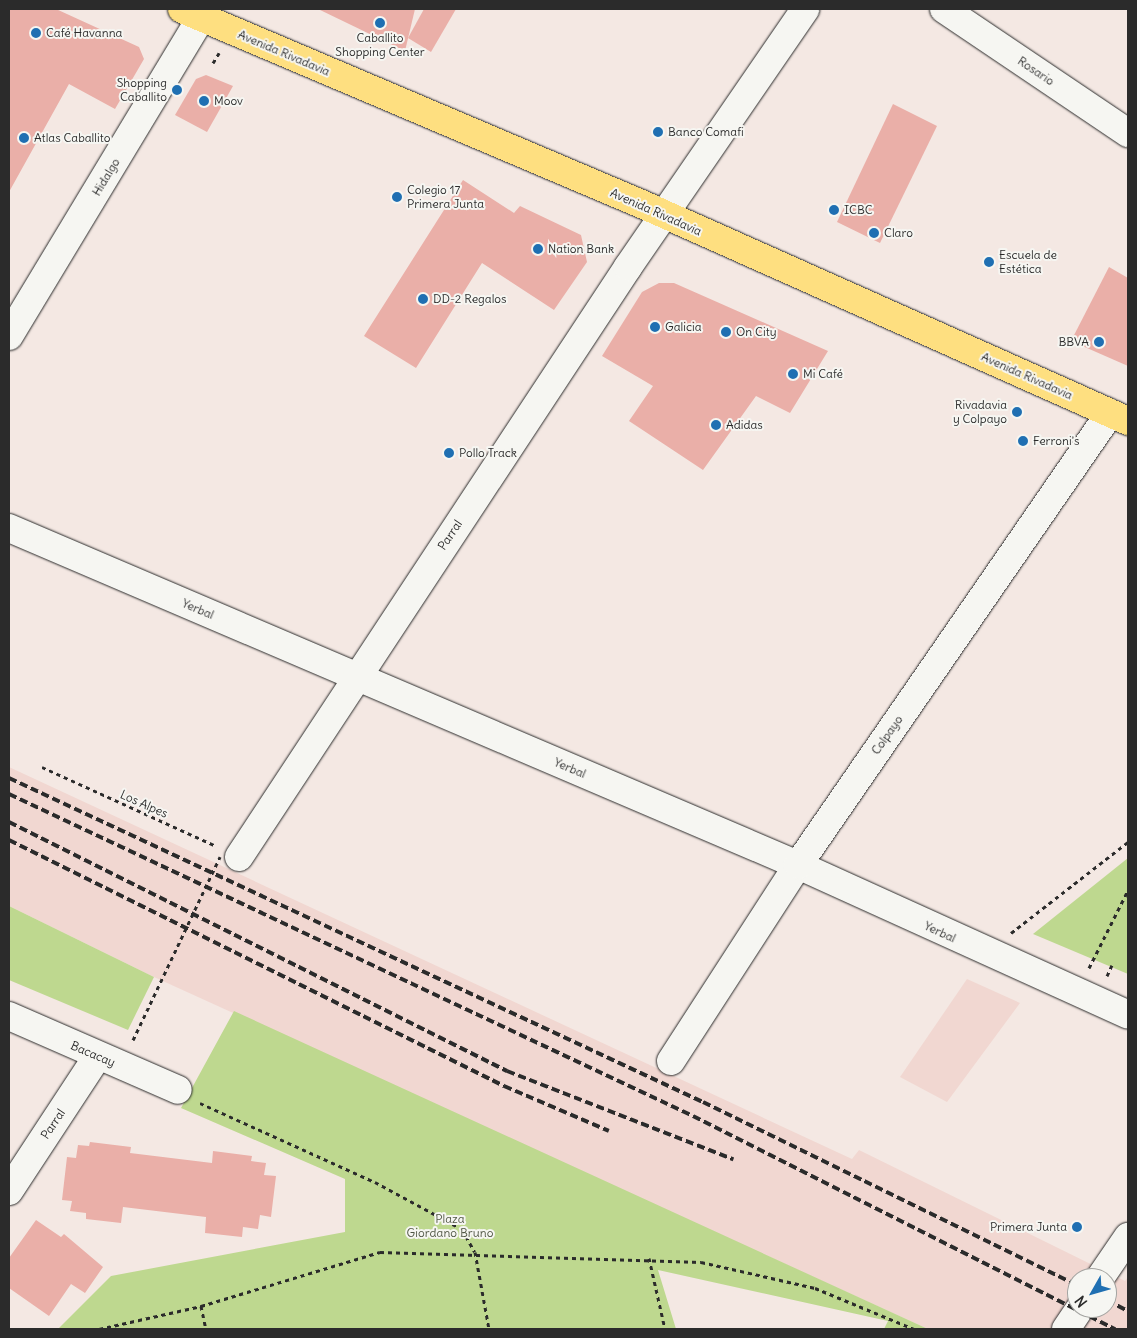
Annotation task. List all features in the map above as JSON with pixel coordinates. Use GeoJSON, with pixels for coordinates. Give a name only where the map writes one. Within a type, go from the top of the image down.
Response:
{"type":"FeatureCollection","features":[{"type":"Feature","properties":{"kind":"main road","name":"Avenida Rivadavia"},"geometry":{"type":"LineString","coordinates":[[196,11],[664,215],[1119,417]]}},
{"type":"Feature","properties":{"kind":"street","name":"Parral"},"geometry":{"type":"LineString","coordinates":[[230,857],[355,677],[664,215],[805,9]]}},
{"type":"Feature","properties":{"kind":"street","name":"Rosario"},"geometry":{"type":"LineString","coordinates":[[944,9],[1128,133]]}},
{"type":"Feature","properties":{"kind":"street","name":"Hidalgo"},"geometry":{"type":"LineString","coordinates":[[9,336],[196,11]]}},
{"type":"Feature","properties":{"kind":"street","name":"Colpayo"},"geometry":{"type":"LineString","coordinates":[[671,1061],[798,865],[1119,417]]}},
{"type":"Feature","properties":{"kind":"street","name":"Yerbal"},"geometry":{"type":"LineString","coordinates":[[9,528],[798,865],[1128,1015]]}},
{"type":"Feature","properties":{"kind":"street","name":"Bacacay"},"geometry":{"type":"LineString","coordinates":[[9,1016],[97,1057],[178,1090]]}},
{"type":"Feature","properties":{"kind":"street","name":"Parral"},"geometry":{"type":"LineString","coordinates":[[9,1191],[97,1057]]}},
{"type":"Feature","properties":{"kind":"street"},"geometry":{"type":"LineString","coordinates":[[1107,1268],[1128,1236]]}},
{"type":"Feature","properties":{"kind":"street"},"geometry":{"type":"LineString","coordinates":[[1066,1329],[1073,1318]]}},
{"type":"Feature","properties":{"kind":"path","name":"Los Alpes"},"geometry":{"type":"LineString","coordinates":[[42,767],[230,857]]}},
{"type":"Feature","properties":{"kind":"path"},"geometry":{"type":"LineString","coordinates":[[1036,914],[1127,845]]}},
{"type":"Feature","properties":{"kind":"path"},"geometry":{"type":"LineString","coordinates":[[133,1040],[230,857]]}},
{"type":"Feature","properties":{"kind":"path"},"geometry":{"type":"LineString","coordinates":[[1101,942],[1128,890]]}},
{"type":"Feature","properties":{"kind":"path"},"geometry":{"type":"LineString","coordinates":[[178,1090],[186,1097],[375,1182],[462,1229],[475,1252],[489,1329]]}},
{"type":"Feature","properties":{"kind":"path"},"geometry":{"type":"LineString","coordinates":[[99,1329],[201,1306],[380,1252],[475,1252],[649,1258],[702,1262],[815,1288],[914,1329]]}},
{"type":"Feature","properties":{"kind":"path"},"geometry":{"type":"LineString","coordinates":[[649,1258],[665,1329]]}},
{"type":"Feature","properties":{"kind":"path"},"geometry":{"type":"LineString","coordinates":[[201,1306],[206,1329]]}},
{"type":"Feature","properties":{"kind":"shaded area"},"geometry":{"type":"Polygon","coordinates":[[[9,767],[852,1159],[859,1150],[1099,1268],[1067,1268],[1067,1318],[1117,1318],[1117,1277],[1125,1281],[1128,1277],[1128,1329],[928,1329],[154,977],[9,906],[9,767]]]}},
{"type":"Feature","properties":{"kind":"shaded area"},"geometry":{"type":"Polygon","coordinates":[[[967,979],[1020,1003],[947,1102],[900,1077],[967,979]]]}},
{"type":"Feature","properties":{"kind":"green space"},"geometry":{"type":"Polygon","coordinates":[[[1128,858],[1128,974],[1033,934],[1128,858]]]}},
{"type":"Feature","properties":{"kind":"green space"},"geometry":{"type":"Polygon","coordinates":[[[9,906],[154,977],[128,1030],[9,980],[9,906]]]}},
{"type":"Feature","properties":{"kind":"green space","name":"Plaza Giordano Bruno"},"geometry":{"type":"Polygon","coordinates":[[[234,1011],[928,1329],[884,1329],[888,1321],[658,1270],[676,1329],[58,1329],[111,1276],[345,1232],[345,1179],[181,1108],[234,1011]]]}},
{"type":"Feature","properties":{"kind":"building","name":"Atlas Caballito"},"geometry":{"type":"Polygon","coordinates":[[[9,9],[56,9],[139,47],[144,59],[115,109],[69,84],[9,192],[9,9]]]}},
{"type":"Feature","properties":{"kind":"building","name":"Caballito Shopping Center"},"geometry":{"type":"Polygon","coordinates":[[[318,9],[415,9],[405,51],[318,9]]]}},
{"type":"Feature","properties":{"kind":"building"},"geometry":{"type":"Polygon","coordinates":[[[424,9],[456,9],[431,52],[408,38],[424,9]]]}},
{"type":"Feature","properties":{"kind":"building","name":"Moov"},"geometry":{"type":"Polygon","coordinates":[[[206,75],[233,86],[207,132],[175,115],[196,79],[206,75]]]}},
{"type":"Feature","properties":{"kind":"building"},"geometry":{"type":"Polygon","coordinates":[[[893,104],[937,126],[880,243],[837,222],[893,104]]]}},
{"type":"Feature","properties":{"kind":"building","name":"DD-2 Regalos"},"geometry":{"type":"Polygon","coordinates":[[[463,180],[514,213],[520,206],[581,235],[587,262],[554,310],[482,263],[416,368],[364,336],[463,180]]]}},
{"type":"Feature","properties":{"kind":"building"},"geometry":{"type":"Polygon","coordinates":[[[1109,267],[1128,278],[1128,366],[1071,341],[1109,267]]]}},
{"type":"Feature","properties":{"kind":"building"},"geometry":{"type":"Polygon","coordinates":[[[659,283],[674,283],[828,351],[790,413],[756,396],[703,470],[629,421],[653,386],[602,356],[642,292],[659,283]]]}},
{"type":"Feature","properties":{"kind":"building"},"geometry":{"type":"Polygon","coordinates":[[[90,1142],[131,1147],[130,1153],[212,1163],[213,1151],[252,1156],[251,1161],[266,1163],[264,1175],[276,1176],[271,1217],[260,1215],[258,1229],[243,1227],[242,1237],[205,1233],[206,1217],[123,1207],[121,1223],[86,1219],[86,1213],[70,1211],[72,1201],[62,1200],[67,1157],[76,1158],[78,1145],[89,1146],[90,1142]]]}},
{"type":"Feature","properties":{"kind":"building"},"geometry":{"type":"Polygon","coordinates":[[[36,1220],[61,1237],[64,1234],[103,1267],[85,1293],[71,1284],[49,1316],[9,1288],[9,1258],[36,1220]]]}},
{"type":"Feature","properties":{"kind":"railway"},"geometry":{"type":"LineString","coordinates":[[9,778],[703,1102],[1067,1280]]}},
{"type":"Feature","properties":{"kind":"railway"},"geometry":{"type":"LineString","coordinates":[[9,794],[693,1116],[1115,1329]]}},
{"type":"Feature","properties":{"kind":"railway"},"geometry":{"type":"LineString","coordinates":[[9,822],[507,1071],[733,1159]]}},
{"type":"Feature","properties":{"kind":"railway"},"geometry":{"type":"LineString","coordinates":[[9,840],[504,1086],[609,1131]]}},
{"type":"Feature","properties":{"kind":"railway"},"geometry":{"type":"LineString","coordinates":[[1117,1305],[1128,1311]]}},
{"type":"Feature","properties":{"kind":"place","name":"Caballito Shopping Center"},"geometry":{"type":"Point","coordinates":[380,23]}},
{"type":"Feature","properties":{"kind":"place","name":"Café Havanna"},"geometry":{"type":"Point","coordinates":[36,33]}},
{"type":"Feature","properties":{"kind":"place","name":"Shopping Caballito"},"geometry":{"type":"Point","coordinates":[177,90]}},
{"type":"Feature","properties":{"kind":"place","name":"Moov"},"geometry":{"type":"Point","coordinates":[204,101]}},
{"type":"Feature","properties":{"kind":"place","name":"Banco Comafi"},"geometry":{"type":"Point","coordinates":[658,132]}},
{"type":"Feature","properties":{"kind":"place","name":"Atlas Caballito"},"geometry":{"type":"Point","coordinates":[24,138]}},
{"type":"Feature","properties":{"kind":"place","name":"Colegio 17 Primera Junta"},"geometry":{"type":"Point","coordinates":[397,197]}},
{"type":"Feature","properties":{"kind":"place","name":"ICBC"},"geometry":{"type":"Point","coordinates":[834,210]}},
{"type":"Feature","properties":{"kind":"place","name":"Claro"},"geometry":{"type":"Point","coordinates":[874,233]}},
{"type":"Feature","properties":{"kind":"place","name":"Nation Bank"},"geometry":{"type":"Point","coordinates":[538,249]}},
{"type":"Feature","properties":{"kind":"place","name":"Escuela de Estética"},"geometry":{"type":"Point","coordinates":[989,262]}},
{"type":"Feature","properties":{"kind":"place","name":"DD-2 Regalos"},"geometry":{"type":"Point","coordinates":[423,299]}},
{"type":"Feature","properties":{"kind":"place","name":"Galicia"},"geometry":{"type":"Point","coordinates":[655,327]}},
{"type":"Feature","properties":{"kind":"place","name":"On City"},"geometry":{"type":"Point","coordinates":[726,332]}},
{"type":"Feature","properties":{"kind":"place","name":"BBVA"},"geometry":{"type":"Point","coordinates":[1099,342]}},
{"type":"Feature","properties":{"kind":"place","name":"Mi Café"},"geometry":{"type":"Point","coordinates":[793,374]}},
{"type":"Feature","properties":{"kind":"place","name":"Rivadavia y Colpayo"},"geometry":{"type":"Point","coordinates":[1017,412]}},
{"type":"Feature","properties":{"kind":"place","name":"Adidas"},"geometry":{"type":"Point","coordinates":[716,425]}},
{"type":"Feature","properties":{"kind":"place","name":"Ferroni's"},"geometry":{"type":"Point","coordinates":[1023,441]}},
{"type":"Feature","properties":{"kind":"place","name":"Pollo Track"},"geometry":{"type":"Point","coordinates":[449,453]}},
{"type":"Feature","properties":{"kind":"place","name":"Primera Junta"},"geometry":{"type":"Point","coordinates":[1077,1227]}}]}
